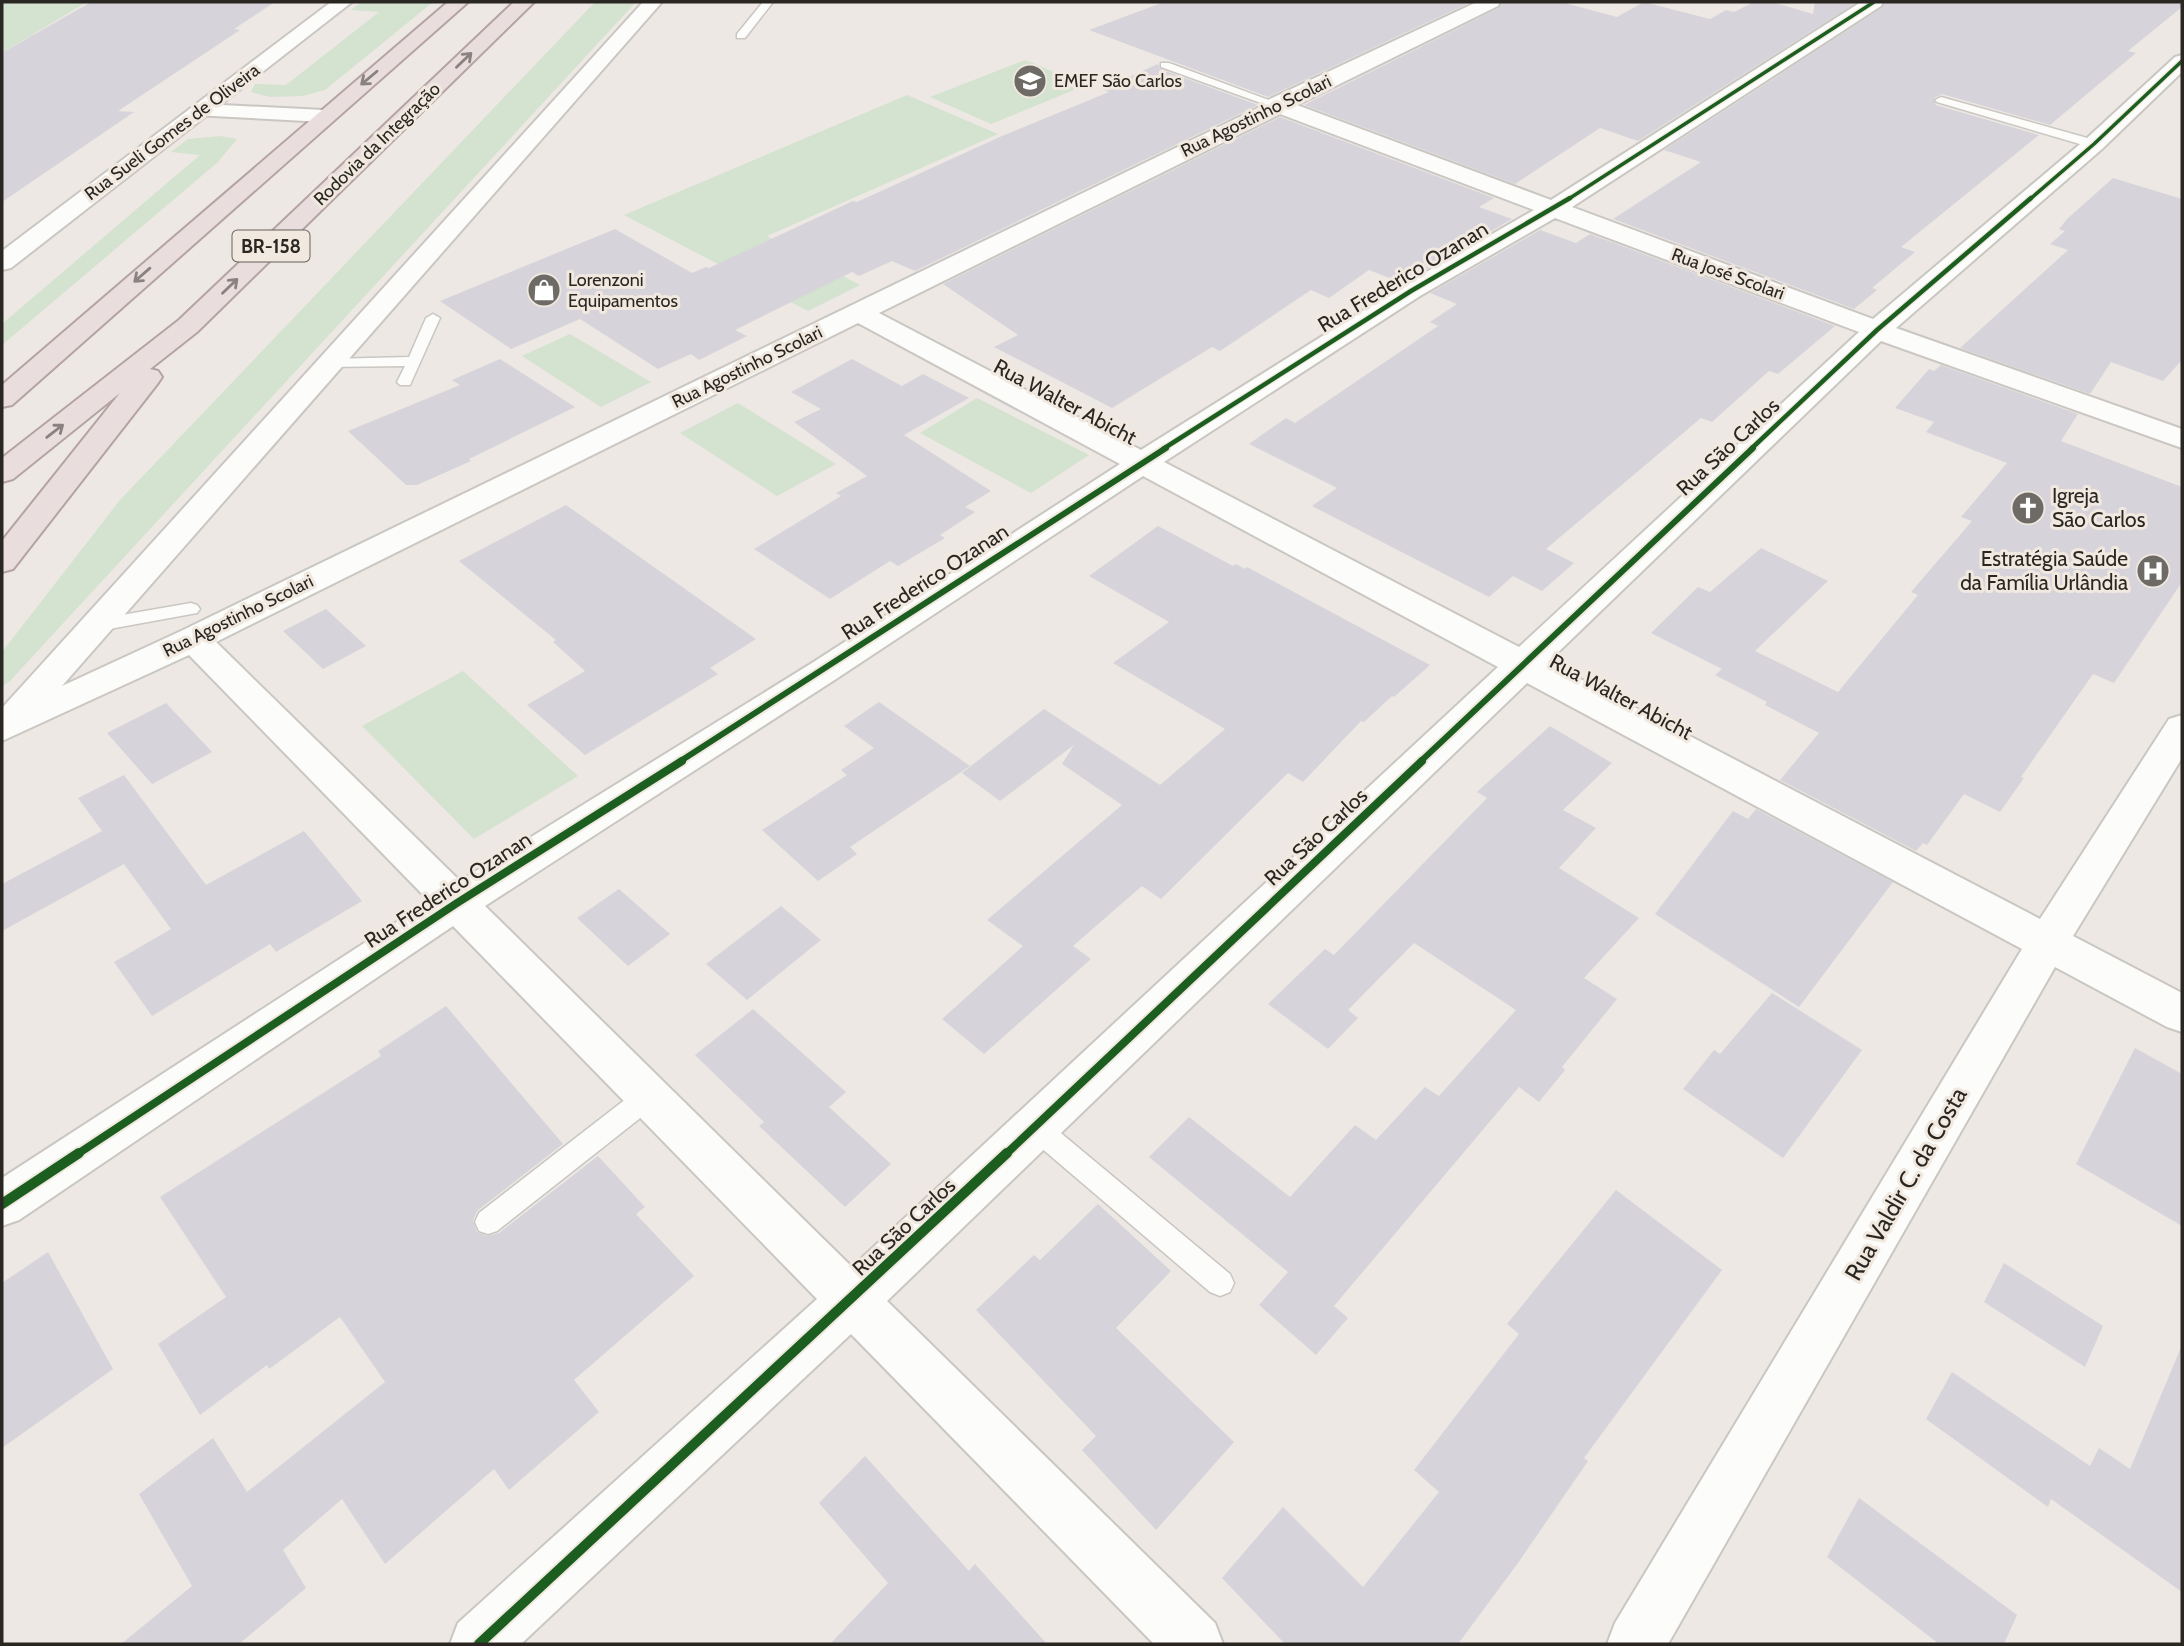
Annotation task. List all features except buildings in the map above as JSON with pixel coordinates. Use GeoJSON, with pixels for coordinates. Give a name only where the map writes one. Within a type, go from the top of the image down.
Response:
{"type":"FeatureCollection","features":[{"type":"Feature","properties":{"kind":"highway","name":"BR-158"},"geometry":{"type":"LineString","coordinates":[[2,399],[324,116],[459,2]]}},
{"type":"Feature","properties":{"kind":"highway","name":"Rodovia da Integração"},"geometry":{"type":"LineString","coordinates":[[2,473],[188,326],[525,2]]}},
{"type":"Feature","properties":{"kind":"highway"},"geometry":{"type":"LineString","coordinates":[[324,116],[401,120]]}},
{"type":"Feature","properties":{"kind":"highway"},"geometry":{"type":"LineString","coordinates":[[2,562],[188,326]]}},
{"type":"Feature","properties":{"kind":"street","name":"Rua Sueli Gomes de Oliveira"},"geometry":{"type":"LineString","coordinates":[[2,263],[343,2]]}},
{"type":"Feature","properties":{"kind":"street"},"geometry":{"type":"LineString","coordinates":[[4,726],[653,2]]}},
{"type":"Feature","properties":{"kind":"street","name":"Rua Agostinho Scolari"},"geometry":{"type":"LineString","coordinates":[[4,726],[192,624],[859,313],[1491,2]]}},
{"type":"Feature","properties":{"kind":"street","name":"Rua Frederico Ozanan"},"geometry":{"type":"LineString","coordinates":[[2,1204],[457,903],[824,671],[1141,462],[1410,291],[1553,209],[1874,2]]}},
{"type":"Feature","properties":{"kind":"street","name":"Rua São Carlos"},"geometry":{"type":"LineString","coordinates":[[479,1644],[852,1300],[1877,330],[2094,144],[2182,61]]}},
{"type":"Feature","properties":{"kind":"street","name":"Rua José Scolari"},"geometry":{"type":"LineString","coordinates":[[1276,106],[1877,330],[2182,439]]}},
{"type":"Feature","properties":{"kind":"street"},"geometry":{"type":"LineString","coordinates":[[202,110],[324,116]]}},
{"type":"Feature","properties":{"kind":"street","name":"Rua Walter Abicht"},"geometry":{"type":"LineString","coordinates":[[859,313],[2182,1014]]}},
{"type":"Feature","properties":{"kind":"street"},"geometry":{"type":"LineString","coordinates":[[192,624],[457,903],[1194,1644]]}},
{"type":"Feature","properties":{"kind":"street","name":"Rua Valdir C. da Costa"},"geometry":{"type":"LineString","coordinates":[[1636,1644],[2047,943],[2182,728]]}},
{"type":"Feature","properties":{"kind":"lane"},"geometry":{"type":"LineString","coordinates":[[741,36],[768,2]]}},
{"type":"Feature","properties":{"kind":"lane"},"geometry":{"type":"LineString","coordinates":[[1165,65],[1276,106]]}},
{"type":"Feature","properties":{"kind":"lane"},"geometry":{"type":"LineString","coordinates":[[1941,100],[2094,144]]}},
{"type":"Feature","properties":{"kind":"lane"},"geometry":{"type":"LineString","coordinates":[[405,382],[433,318]]}},
{"type":"Feature","properties":{"kind":"lane"},"geometry":{"type":"LineString","coordinates":[[329,363],[414,361]]}},
{"type":"Feature","properties":{"kind":"lane"},"geometry":{"type":"LineString","coordinates":[[93,626],[192,624]]}},
{"type":"Feature","properties":{"kind":"lane"},"geometry":{"type":"LineString","coordinates":[[488,1222],[649,1096]]}},
{"type":"Feature","properties":{"kind":"lane"},"geometry":{"type":"LineString","coordinates":[[1035,1127],[1220,1283]]}},
{"type":"Feature","properties":{"kind":"green space"},"geometry":{"type":"Polygon","coordinates":[[[2,2],[87,2],[2,53],[2,2]]]}},
{"type":"Feature","properties":{"kind":"green space"},"geometry":{"type":"Polygon","coordinates":[[[361,2],[433,2],[325,90],[302,96],[270,97],[251,92],[255,84],[286,85],[379,12],[351,10],[361,2]]]}},
{"type":"Feature","properties":{"kind":"green space"},"geometry":{"type":"Polygon","coordinates":[[[595,2],[636,2],[9,682],[2,686],[2,652],[120,500],[595,2]]]}},
{"type":"Feature","properties":{"kind":"green space"},"geometry":{"type":"Polygon","coordinates":[[[1025,60],[1086,85],[991,124],[930,97],[1025,60]]]}},
{"type":"Feature","properties":{"kind":"green space"},"geometry":{"type":"Polygon","coordinates":[[[907,95],[998,134],[767,236],[860,285],[808,311],[624,215],[907,95]]]}},
{"type":"Feature","properties":{"kind":"green space"},"geometry":{"type":"Polygon","coordinates":[[[220,136],[237,139],[218,162],[2,345],[2,324],[200,155],[171,152],[188,139],[220,136]]]}},
{"type":"Feature","properties":{"kind":"green space"},"geometry":{"type":"Polygon","coordinates":[[[570,334],[651,382],[601,407],[522,356],[570,334]]]}},
{"type":"Feature","properties":{"kind":"green space"},"geometry":{"type":"Polygon","coordinates":[[[977,398],[1089,455],[1031,493],[920,433],[977,398]]]}},
{"type":"Feature","properties":{"kind":"green space"},"geometry":{"type":"Polygon","coordinates":[[[738,403],[836,464],[777,496],[680,433],[738,403]]]}},
{"type":"Feature","properties":{"kind":"green space"},"geometry":{"type":"Polygon","coordinates":[[[463,671],[578,776],[474,839],[362,726],[463,671]]]}},
{"type":"Feature","properties":{"kind":"cycle path"},"geometry":{"type":"LineString","coordinates":[[2,1204],[457,903],[824,671],[1260,386],[1411,291],[1553,209],[1874,2]]}},
{"type":"Feature","properties":{"kind":"cycle path"},"geometry":{"type":"LineString","coordinates":[[479,1644],[852,1300],[1877,330],[2094,144],[2182,61]]}},
{"type":"Feature","properties":{"kind":"place","name":"EMEF São Carlos"},"geometry":{"type":"Point","coordinates":[1030,81]}},
{"type":"Feature","properties":{"kind":"place","name":"Lorenzoni Equipamentos"},"geometry":{"type":"Point","coordinates":[544,290]}},
{"type":"Feature","properties":{"kind":"place","name":"Igreja São Carlos"},"geometry":{"type":"Point","coordinates":[2028,508]}},
{"type":"Feature","properties":{"kind":"place","name":"Estratégia Saúde da Família Urlândia"},"geometry":{"type":"Point","coordinates":[2153,571]}}]}
